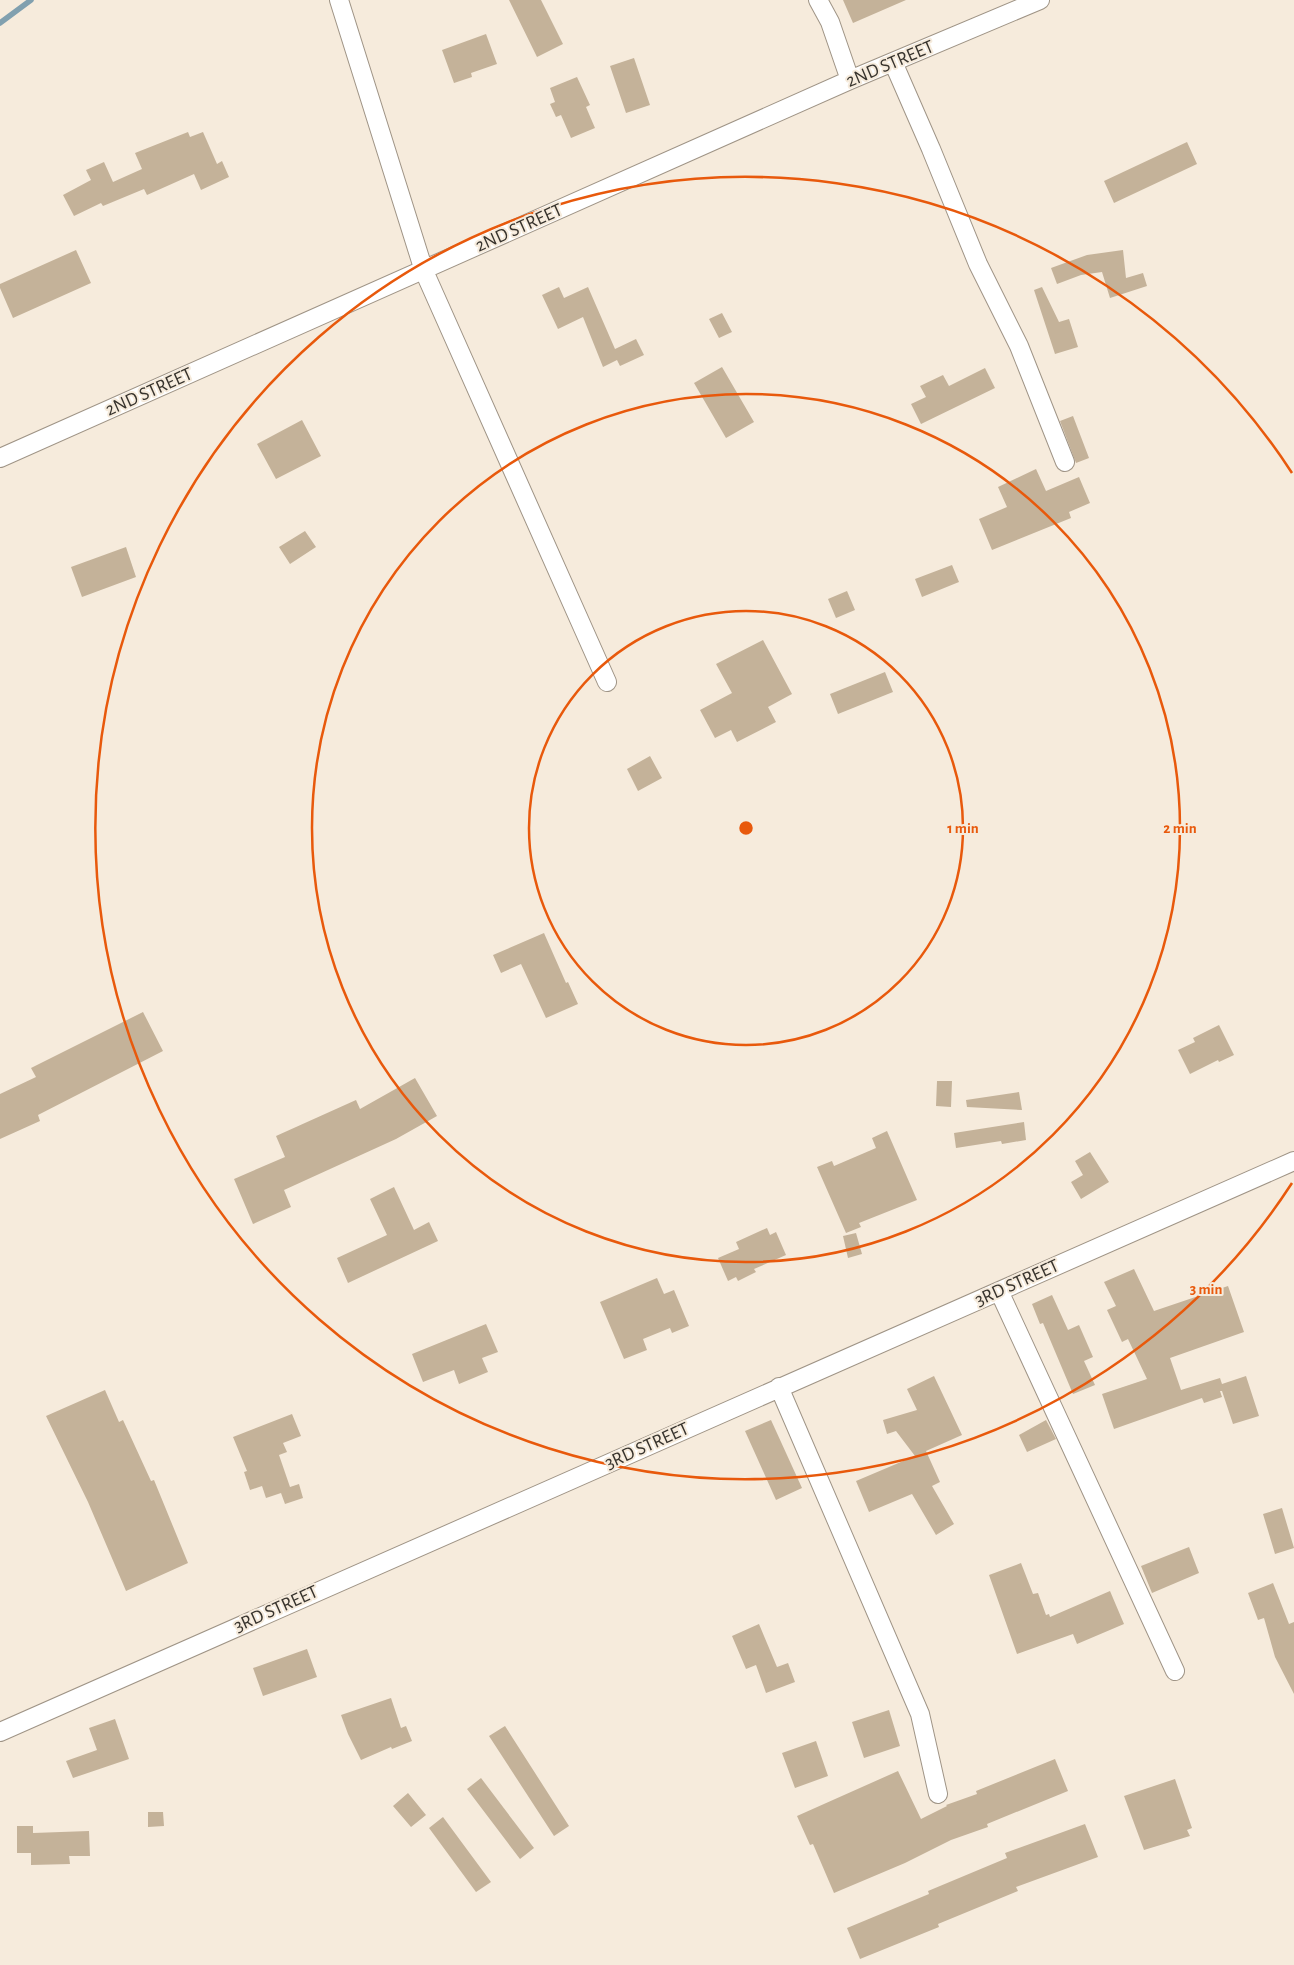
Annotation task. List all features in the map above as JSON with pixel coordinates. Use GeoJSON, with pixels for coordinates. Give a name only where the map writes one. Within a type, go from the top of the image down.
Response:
{"type":"FeatureCollection","features":[{"type":"Feature","properties":{"kind":"street"},"geometry":{"type":"LineString","coordinates":[[339,0],[424,271],[607,682]]}},
{"type":"Feature","properties":{"kind":"street"},"geometry":{"type":"LineString","coordinates":[[818,0],[830,22],[850,80]]}},
{"type":"Feature","properties":{"kind":"street","name":"2ND STREET"},"geometry":{"type":"LineString","coordinates":[[0,458],[850,80],[1040,0]]}},
{"type":"Feature","properties":{"kind":"street"},"geometry":{"type":"LineString","coordinates":[[893,62],[932,149],[978,264],[1019,346],[1065,462]]}},
{"type":"Feature","properties":{"kind":"street","name":"3RD STREET"},"geometry":{"type":"LineString","coordinates":[[0,1732],[1294,1161]]}},
{"type":"Feature","properties":{"kind":"street"},"geometry":{"type":"LineString","coordinates":[[999,1291],[1175,1671]]}},
{"type":"Feature","properties":{"kind":"street"},"geometry":{"type":"LineString","coordinates":[[779,1387],[920,1714],[938,1794]]}},
{"type":"Feature","properties":{"kind":"building"},"geometry":{"type":"Polygon","coordinates":[[[509,0],[541,0],[563,44],[537,57],[509,0]]]}},
{"type":"Feature","properties":{"kind":"building"},"geometry":{"type":"Polygon","coordinates":[[[843,0],[906,0],[853,23],[843,0]]]}},
{"type":"Feature","properties":{"kind":"building"},"geometry":{"type":"Polygon","coordinates":[[[486,34],[497,64],[471,73],[472,77],[454,83],[442,50],[486,34]]]}},
{"type":"Feature","properties":{"kind":"building"},"geometry":{"type":"Polygon","coordinates":[[[634,58],[650,105],[626,113],[610,66],[634,58]]]}},
{"type":"Feature","properties":{"kind":"building"},"geometry":{"type":"Polygon","coordinates":[[[577,77],[590,105],[586,107],[595,128],[571,138],[561,115],[556,117],[550,104],[555,102],[550,88],[577,77]]]}},
{"type":"Feature","properties":{"kind":"building"},"geometry":{"type":"Polygon","coordinates":[[[188,132],[190,137],[203,132],[217,164],[222,161],[229,177],[201,190],[194,174],[147,195],[144,189],[103,206],[101,203],[74,216],[63,195],[91,180],[86,170],[104,162],[113,182],[142,169],[135,153],[188,132]]]}},
{"type":"Feature","properties":{"kind":"building"},"geometry":{"type":"Polygon","coordinates":[[[1187,142],[1197,164],[1114,203],[1104,181],[1187,142]]]}},
{"type":"Feature","properties":{"kind":"building"},"geometry":{"type":"Polygon","coordinates":[[[76,250],[91,283],[13,318],[0,284],[76,250]]]}},
{"type":"Feature","properties":{"kind":"building"},"geometry":{"type":"Polygon","coordinates":[[[1123,250],[1126,278],[1143,273],[1147,286],[1110,298],[1102,272],[1081,275],[1057,284],[1051,268],[1087,255],[1123,250]]]}},
{"type":"Feature","properties":{"kind":"building"},"geometry":{"type":"Polygon","coordinates":[[[559,287],[564,298],[588,287],[615,349],[636,339],[644,355],[620,366],[617,360],[603,367],[583,317],[558,329],[542,295],[559,287]]]}},
{"type":"Feature","properties":{"kind":"building"},"geometry":{"type":"Polygon","coordinates":[[[1042,287],[1059,322],[1069,319],[1078,347],[1055,354],[1034,290],[1042,287]]]}},
{"type":"Feature","properties":{"kind":"building"},"geometry":{"type":"Polygon","coordinates":[[[722,313],[732,332],[719,338],[709,319],[722,313]]]}},
{"type":"Feature","properties":{"kind":"building"},"geometry":{"type":"Polygon","coordinates":[[[722,367],[754,422],[726,438],[694,383],[722,367]]]}},
{"type":"Feature","properties":{"kind":"building"},"geometry":{"type":"Polygon","coordinates":[[[985,368],[995,388],[921,424],[911,404],[926,397],[920,386],[943,375],[949,386],[985,368]]]}},
{"type":"Feature","properties":{"kind":"building"},"geometry":{"type":"Polygon","coordinates":[[[1073,416],[1089,458],[1076,463],[1060,421],[1073,416]]]}},
{"type":"Feature","properties":{"kind":"building"},"geometry":{"type":"Polygon","coordinates":[[[302,420],[321,456],[276,479],[257,444],[302,420]]]}},
{"type":"Feature","properties":{"kind":"building"},"geometry":{"type":"Polygon","coordinates":[[[1036,469],[1046,491],[1079,477],[1090,503],[1069,512],[1071,518],[992,550],[979,519],[1007,507],[998,487],[1036,469]]]}},
{"type":"Feature","properties":{"kind":"building"},"geometry":{"type":"Polygon","coordinates":[[[305,531],[316,547],[290,564],[279,547],[305,531]]]}},
{"type":"Feature","properties":{"kind":"building"},"geometry":{"type":"Polygon","coordinates":[[[126,547],[136,577],[82,597],[71,567],[126,547]]]}},
{"type":"Feature","properties":{"kind":"building"},"geometry":{"type":"Polygon","coordinates":[[[952,565],[959,582],[922,597],[915,579],[952,565]]]}},
{"type":"Feature","properties":{"kind":"building"},"geometry":{"type":"Polygon","coordinates":[[[847,591],[855,610],[836,618],[828,599],[847,591]]]}},
{"type":"Feature","properties":{"kind":"building"},"geometry":{"type":"Polygon","coordinates":[[[763,640],[792,694],[768,707],[776,722],[737,742],[731,730],[715,738],[700,710],[732,693],[716,664],[763,640]]]}},
{"type":"Feature","properties":{"kind":"building"},"geometry":{"type":"Polygon","coordinates":[[[885,672],[893,692],[838,714],[830,694],[885,672]]]}},
{"type":"Feature","properties":{"kind":"building"},"geometry":{"type":"Polygon","coordinates":[[[650,756],[662,778],[638,791],[627,769],[650,756]]]}},
{"type":"Feature","properties":{"kind":"building"},"geometry":{"type":"Polygon","coordinates":[[[544,933],[566,983],[568,982],[578,1004],[546,1018],[521,964],[501,973],[493,955],[544,933]]]}},
{"type":"Feature","properties":{"kind":"building"},"geometry":{"type":"Polygon","coordinates":[[[143,1012],[163,1051],[38,1115],[40,1121],[0,1139],[0,1094],[36,1077],[31,1068],[143,1012]]]}},
{"type":"Feature","properties":{"kind":"building"},"geometry":{"type":"Polygon","coordinates":[[[1219,1025],[1234,1055],[1219,1062],[1218,1060],[1190,1074],[1178,1050],[1195,1042],[1193,1038],[1219,1025]]]}},
{"type":"Feature","properties":{"kind":"building"},"geometry":{"type":"Polygon","coordinates":[[[415,1078],[437,1116],[396,1139],[284,1190],[291,1207],[253,1224],[234,1179],[285,1157],[276,1136],[356,1100],[360,1109],[415,1078]]]}},
{"type":"Feature","properties":{"kind":"building"},"geometry":{"type":"Polygon","coordinates":[[[937,1081],[952,1081],[951,1107],[936,1106],[937,1081]]]}},
{"type":"Feature","properties":{"kind":"building"},"geometry":{"type":"Polygon","coordinates":[[[1019,1092],[1022,1110],[967,1107],[966,1100],[1019,1092]]]}},
{"type":"Feature","properties":{"kind":"building"},"geometry":{"type":"Polygon","coordinates":[[[1024,1122],[1026,1140],[1002,1144],[1001,1141],[956,1148],[954,1133],[1024,1122]]]}},
{"type":"Feature","properties":{"kind":"building"},"geometry":{"type":"Polygon","coordinates":[[[887,1131],[917,1200],[859,1223],[861,1227],[846,1233],[817,1167],[832,1161],[834,1166],[876,1148],[872,1138],[887,1131]]]}},
{"type":"Feature","properties":{"kind":"building"},"geometry":{"type":"Polygon","coordinates":[[[1090,1152],[1109,1182],[1081,1199],[1071,1182],[1083,1175],[1075,1161],[1090,1152]]]}},
{"type":"Feature","properties":{"kind":"building"},"geometry":{"type":"Polygon","coordinates":[[[394,1187],[414,1230],[429,1222],[438,1241],[348,1283],[337,1258],[387,1235],[370,1199],[394,1187]]]}},
{"type":"Feature","properties":{"kind":"building"},"geometry":{"type":"Polygon","coordinates":[[[767,1228],[770,1235],[776,1232],[786,1255],[754,1269],[756,1272],[738,1281],[736,1277],[728,1281],[718,1258],[739,1249],[736,1242],[767,1228]]]}},
{"type":"Feature","properties":{"kind":"building"},"geometry":{"type":"Polygon","coordinates":[[[856,1233],[862,1254],[848,1258],[843,1236],[856,1233]]]}},
{"type":"Feature","properties":{"kind":"building"},"geometry":{"type":"Polygon","coordinates":[[[1134,1269],[1154,1311],[1228,1286],[1244,1332],[1170,1358],[1181,1390],[1220,1378],[1222,1384],[1246,1376],[1259,1416],[1233,1424],[1222,1391],[1220,1391],[1222,1397],[1204,1403],[1202,1398],[1114,1429],[1102,1394],[1147,1379],[1128,1339],[1122,1342],[1107,1310],[1116,1306],[1104,1282],[1134,1269]]]}},
{"type":"Feature","properties":{"kind":"building"},"geometry":{"type":"Polygon","coordinates":[[[657,1278],[664,1294],[674,1290],[689,1326],[672,1333],[670,1328],[643,1339],[647,1350],[624,1359],[600,1302],[657,1278]]]}},
{"type":"Feature","properties":{"kind":"building"},"geometry":{"type":"Polygon","coordinates":[[[1052,1295],[1068,1330],[1079,1325],[1093,1357],[1084,1361],[1095,1385],[1073,1394],[1043,1323],[1040,1324],[1032,1304],[1052,1295]]]}},
{"type":"Feature","properties":{"kind":"building"},"geometry":{"type":"Polygon","coordinates":[[[486,1324],[498,1352],[482,1358],[488,1372],[459,1384],[454,1370],[423,1382],[412,1354],[486,1324]]]}},
{"type":"Feature","properties":{"kind":"building"},"geometry":{"type":"Polygon","coordinates":[[[934,1376],[962,1435],[926,1451],[940,1482],[932,1486],[954,1524],[936,1535],[912,1494],[869,1512],[856,1481],[915,1456],[896,1431],[887,1434],[883,1420],[917,1410],[907,1389],[934,1376]]]}},
{"type":"Feature","properties":{"kind":"building"},"geometry":{"type":"Polygon","coordinates":[[[105,1390],[119,1422],[123,1420],[151,1481],[154,1480],[188,1563],[126,1591],[88,1502],[46,1416],[105,1390]]]}},
{"type":"Feature","properties":{"kind":"building"},"geometry":{"type":"Polygon","coordinates":[[[292,1414],[301,1436],[283,1443],[287,1452],[279,1455],[290,1487],[299,1484],[303,1498],[285,1504],[281,1493],[266,1498],[262,1486],[250,1490],[244,1472],[247,1471],[233,1437],[292,1414]]]}},
{"type":"Feature","properties":{"kind":"building"},"geometry":{"type":"Polygon","coordinates":[[[771,1420],[802,1488],[776,1500],[745,1431],[771,1420]]]}},
{"type":"Feature","properties":{"kind":"building"},"geometry":{"type":"Polygon","coordinates":[[[1046,1420],[1056,1439],[1027,1452],[1019,1435],[1046,1420]]]}},
{"type":"Feature","properties":{"kind":"building"},"geometry":{"type":"Polygon","coordinates":[[[1282,1508],[1294,1548],[1275,1554],[1263,1514],[1282,1508]]]}},
{"type":"Feature","properties":{"kind":"building"},"geometry":{"type":"Polygon","coordinates":[[[1189,1547],[1199,1573],[1152,1593],[1141,1566],[1189,1547]]]}},
{"type":"Feature","properties":{"kind":"building"},"geometry":{"type":"Polygon","coordinates":[[[1021,1563],[1033,1594],[1038,1593],[1046,1615],[1049,1614],[1050,1617],[1110,1591],[1124,1624],[1077,1644],[1073,1634],[1017,1654],[989,1575],[1021,1563]]]}},
{"type":"Feature","properties":{"kind":"building"},"geometry":{"type":"Polygon","coordinates":[[[1273,1583],[1289,1624],[1294,1622],[1294,1694],[1275,1657],[1264,1618],[1258,1620],[1248,1593],[1273,1583]]]}},
{"type":"Feature","properties":{"kind":"building"},"geometry":{"type":"Polygon","coordinates":[[[759,1624],[777,1667],[788,1663],[795,1682],[766,1693],[756,1665],[746,1669],[732,1636],[759,1624]]]}},
{"type":"Feature","properties":{"kind":"building"},"geometry":{"type":"Polygon","coordinates":[[[307,1649],[317,1677],[263,1696],[253,1668],[307,1649]]]}},
{"type":"Feature","properties":{"kind":"building"},"geometry":{"type":"Polygon","coordinates":[[[391,1698],[401,1728],[406,1726],[412,1741],[392,1749],[391,1747],[361,1760],[341,1715],[391,1698]]]}},
{"type":"Feature","properties":{"kind":"building"},"geometry":{"type":"Polygon","coordinates":[[[889,1710],[900,1746],[864,1758],[852,1722],[889,1710]]]}},
{"type":"Feature","properties":{"kind":"building"},"geometry":{"type":"Polygon","coordinates":[[[115,1719],[129,1759],[73,1778],[66,1761],[97,1750],[89,1728],[115,1719]]]}},
{"type":"Feature","properties":{"kind":"building"},"geometry":{"type":"Polygon","coordinates":[[[505,1726],[569,1826],[554,1836],[489,1736],[505,1726]]]}},
{"type":"Feature","properties":{"kind":"building"},"geometry":{"type":"Polygon","coordinates":[[[816,1741],[828,1776],[795,1788],[782,1753],[816,1741]]]}},
{"type":"Feature","properties":{"kind":"building"},"geometry":{"type":"Polygon","coordinates":[[[1055,1759],[1068,1791],[987,1824],[988,1827],[951,1840],[905,1863],[834,1893],[813,1844],[810,1845],[797,1816],[898,1771],[921,1819],[946,1805],[977,1794],[976,1791],[1055,1759]]]}},
{"type":"Feature","properties":{"kind":"building"},"geometry":{"type":"Polygon","coordinates":[[[481,1778],[534,1848],[520,1859],[467,1789],[481,1778]]]}},
{"type":"Feature","properties":{"kind":"building"},"geometry":{"type":"Polygon","coordinates":[[[1175,1779],[1192,1828],[1187,1830],[1190,1836],[1144,1850],[1124,1796],[1175,1779]]]}},
{"type":"Feature","properties":{"kind":"building"},"geometry":{"type":"Polygon","coordinates":[[[408,1793],[426,1815],[411,1827],[393,1806],[408,1793]]]}},
{"type":"Feature","properties":{"kind":"building"},"geometry":{"type":"Polygon","coordinates":[[[148,1812],[163,1812],[164,1826],[148,1827],[148,1812]]]}},
{"type":"Feature","properties":{"kind":"building"},"geometry":{"type":"Polygon","coordinates":[[[443,1817],[491,1882],[476,1892],[429,1828],[443,1817]]]}},
{"type":"Feature","properties":{"kind":"building"},"geometry":{"type":"Polygon","coordinates":[[[1085,1824],[1098,1857],[1016,1887],[1018,1891],[938,1924],[939,1927],[860,1959],[847,1928],[929,1894],[928,1891],[1007,1858],[1005,1853],[1085,1824]]]}},
{"type":"Feature","properties":{"kind":"building"},"geometry":{"type":"Polygon","coordinates":[[[17,1826],[33,1826],[33,1833],[89,1831],[90,1856],[69,1856],[70,1864],[31,1865],[31,1853],[17,1853],[17,1826]]]}},
{"type":"Feature","properties":{"kind":"waterway"},"geometry":{"type":"LineString","coordinates":[[0,23],[31,0]]}}]}
